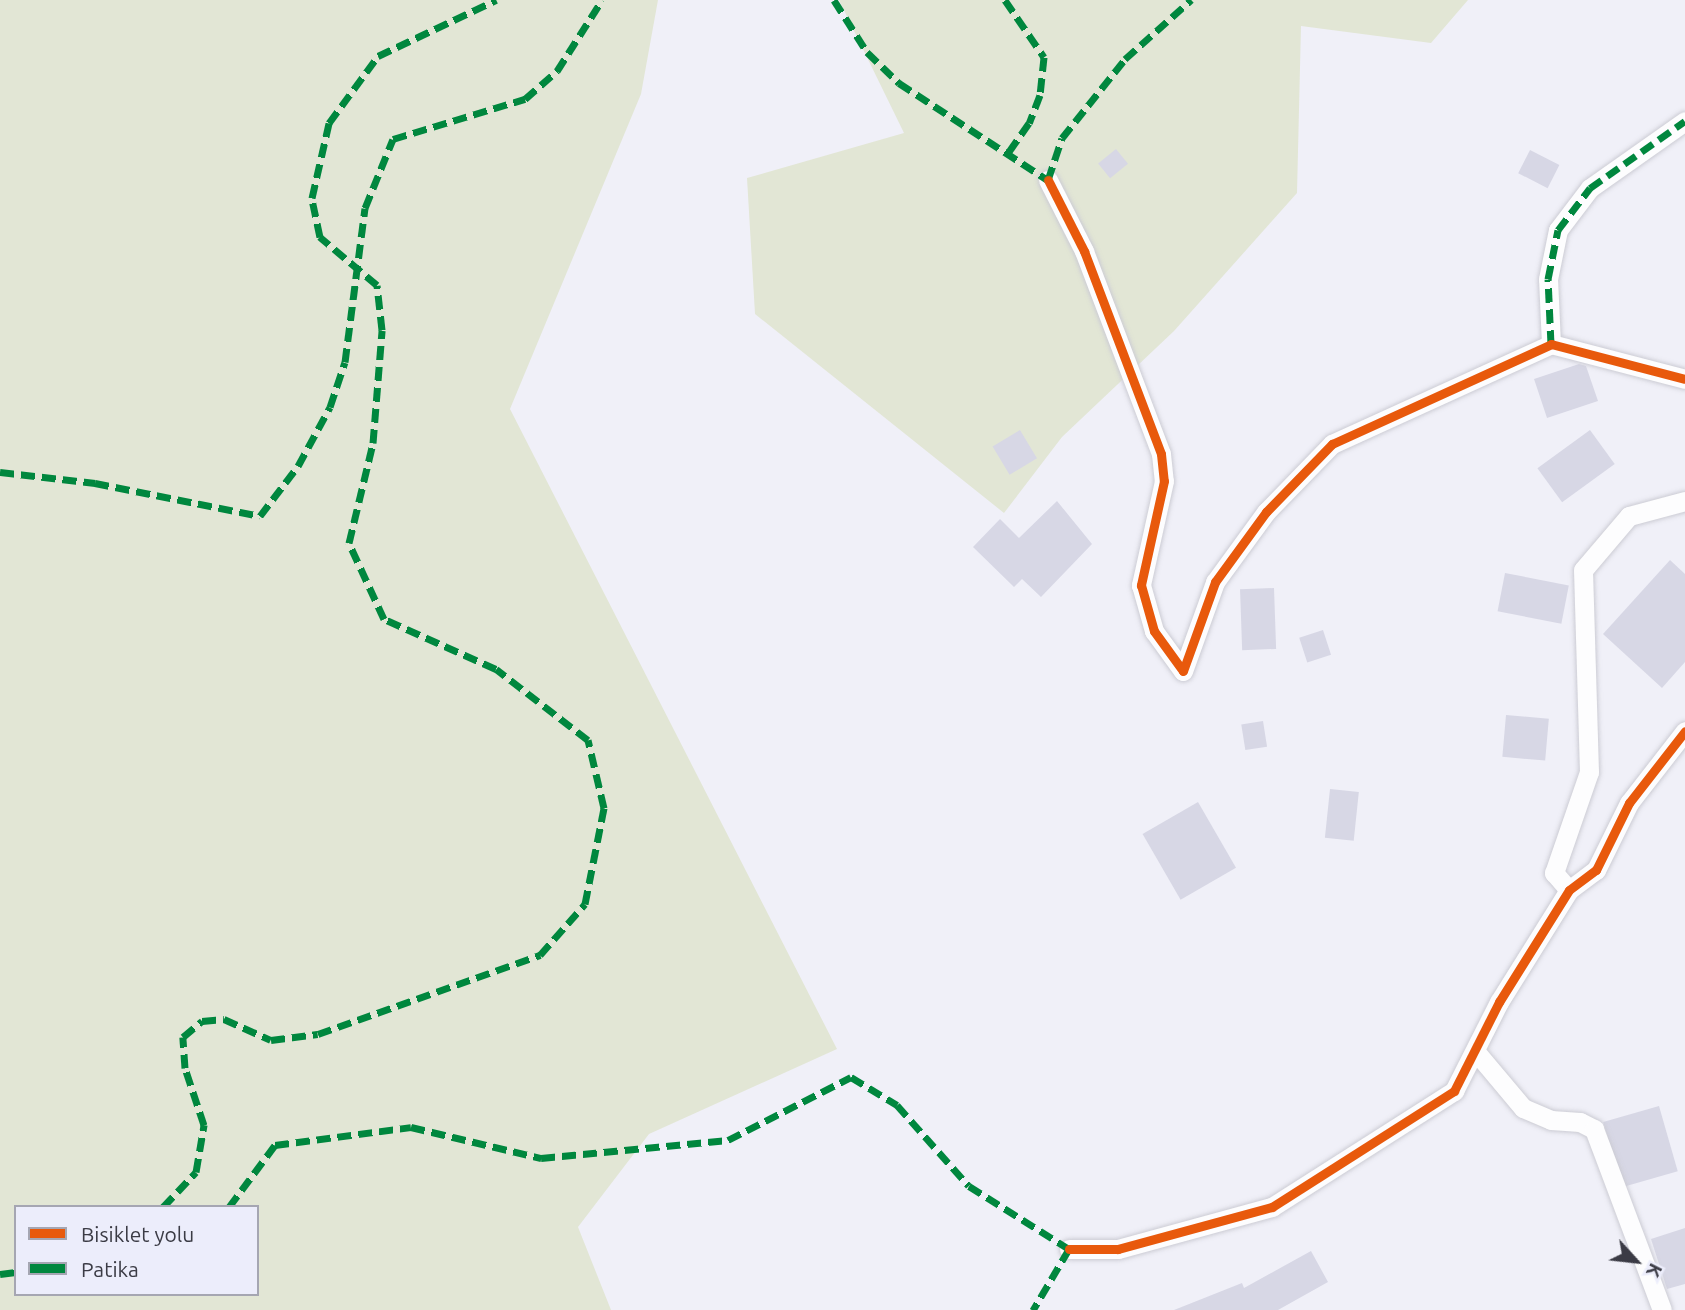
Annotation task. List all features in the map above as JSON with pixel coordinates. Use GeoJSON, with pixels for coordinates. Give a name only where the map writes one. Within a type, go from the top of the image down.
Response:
{"type":"FeatureCollection","features":[{"type":"Feature","properties":{"kind":"street"},"geometry":{"type":"LineString","coordinates":[[1551,344],[1548,279],[1558,230],[1590,188],[1685,121]]}},
{"type":"Feature","properties":{"kind":"street"},"geometry":{"type":"LineString","coordinates":[[1048,180],[1084,251],[1161,454],[1164,481],[1142,585],[1154,631],[1183,671],[1215,582],[1266,512],[1332,444],[1551,344],[1685,379]]}},
{"type":"Feature","properties":{"kind":"street"},"geometry":{"type":"LineString","coordinates":[[1570,890],[1554,873],[1590,772],[1583,570],[1629,516],[1685,501]]}},
{"type":"Feature","properties":{"kind":"street"},"geometry":{"type":"LineString","coordinates":[[1069,1249],[1118,1250],[1272,1206],[1454,1091],[1499,1002],[1570,890],[1596,870],[1629,803],[1685,732]]}},
{"type":"Feature","properties":{"kind":"street"},"geometry":{"type":"LineString","coordinates":[[1476,1052],[1523,1108],[1551,1120],[1580,1122],[1594,1129],[1662,1310]]}},
{"type":"Feature","properties":{"kind":"green space"},"geometry":{"type":"Polygon","coordinates":[[[0,0],[658,0],[641,94],[510,409],[837,1049],[649,1134],[578,1227],[611,1310],[0,1310],[0,0]]]}},
{"type":"Feature","properties":{"kind":"green space"},"geometry":{"type":"Polygon","coordinates":[[[839,0],[1468,0],[1431,43],[1301,26],[1297,193],[1174,331],[1062,437],[1004,513],[755,314],[747,178],[904,133],[839,0]]]}},
{"type":"Feature","properties":{"kind":"building"},"geometry":{"type":"Polygon","coordinates":[[[1116,149],[1128,164],[1110,178],[1098,163],[1116,149]]]}},
{"type":"Feature","properties":{"kind":"building"},"geometry":{"type":"Polygon","coordinates":[[[1530,150],[1559,165],[1548,188],[1518,173],[1530,150]]]}},
{"type":"Feature","properties":{"kind":"building"},"geometry":{"type":"Polygon","coordinates":[[[1579,364],[1586,366],[1598,401],[1547,418],[1534,379],[1579,364]]]}},
{"type":"Feature","properties":{"kind":"building"},"geometry":{"type":"Polygon","coordinates":[[[1020,430],[1037,458],[1010,475],[993,446],[1020,430]]]}},
{"type":"Feature","properties":{"kind":"building"},"geometry":{"type":"Polygon","coordinates":[[[1590,430],[1615,464],[1562,502],[1537,468],[1590,430]]]}},
{"type":"Feature","properties":{"kind":"building"},"geometry":{"type":"Polygon","coordinates":[[[1057,501],[1092,544],[1041,597],[1022,579],[1014,587],[973,547],[1000,519],[1019,538],[1057,501]]]}},
{"type":"Feature","properties":{"kind":"building"},"geometry":{"type":"Polygon","coordinates":[[[1670,560],[1685,574],[1685,662],[1662,688],[1603,634],[1670,560]]]}},
{"type":"Feature","properties":{"kind":"building"},"geometry":{"type":"Polygon","coordinates":[[[1505,573],[1569,585],[1561,624],[1498,611],[1505,573]]]}},
{"type":"Feature","properties":{"kind":"building"},"geometry":{"type":"Polygon","coordinates":[[[1274,588],[1276,649],[1242,650],[1240,589],[1274,588]]]}},
{"type":"Feature","properties":{"kind":"building"},"geometry":{"type":"Polygon","coordinates":[[[1323,630],[1331,655],[1307,662],[1299,638],[1323,630]]]}},
{"type":"Feature","properties":{"kind":"building"},"geometry":{"type":"Polygon","coordinates":[[[1506,715],[1549,719],[1545,761],[1502,757],[1506,715]]]}},
{"type":"Feature","properties":{"kind":"building"},"geometry":{"type":"Polygon","coordinates":[[[1263,721],[1267,747],[1245,750],[1241,724],[1263,721]]]}},
{"type":"Feature","properties":{"kind":"building"},"geometry":{"type":"Polygon","coordinates":[[[1330,789],[1359,792],[1354,841],[1325,838],[1330,789]]]}},
{"type":"Feature","properties":{"kind":"building"},"geometry":{"type":"Polygon","coordinates":[[[1198,802],[1236,868],[1181,900],[1143,834],[1198,802]]]}},
{"type":"Feature","properties":{"kind":"building"},"geometry":{"type":"Polygon","coordinates":[[[1659,1106],[1678,1171],[1622,1187],[1603,1122],[1659,1106]]]}},
{"type":"Feature","properties":{"kind":"building"},"geometry":{"type":"Polygon","coordinates":[[[1685,1228],[1685,1284],[1667,1289],[1651,1239],[1685,1228]]]}},
{"type":"Feature","properties":{"kind":"building"},"geometry":{"type":"Polygon","coordinates":[[[1311,1251],[1328,1282],[1278,1310],[1174,1310],[1242,1283],[1244,1288],[1311,1251]]]}},
{"type":"Feature","properties":{"kind":"marked path"},"geometry":{"type":"LineString","coordinates":[[165,1205],[196,1172],[204,1125],[185,1068],[183,1037],[202,1021],[224,1019],[271,1040],[318,1034],[540,955],[585,904],[604,808],[588,740],[496,669],[384,619],[349,543],[373,443],[382,330],[377,285],[320,237],[312,198],[329,123],[378,56],[496,0]]}},
{"type":"Feature","properties":{"kind":"marked path"},"geometry":{"type":"LineString","coordinates":[[0,472],[95,483],[260,516],[298,466],[330,407],[345,362],[365,208],[393,139],[525,99],[557,71],[602,0]]}},
{"type":"Feature","properties":{"kind":"marked path"},"geometry":{"type":"LineString","coordinates":[[834,0],[867,52],[899,83],[1048,180],[1062,138],[1125,59],[1191,0]]}},
{"type":"Feature","properties":{"kind":"marked path"},"geometry":{"type":"LineString","coordinates":[[1005,0],[1044,57],[1040,95],[1029,123],[1007,155]]}},
{"type":"Feature","properties":{"kind":"marked path"},"geometry":{"type":"LineString","coordinates":[[1551,344],[1548,279],[1558,230],[1590,188],[1685,121]]}},
{"type":"Feature","properties":{"kind":"marked path"},"geometry":{"type":"LineString","coordinates":[[230,1205],[275,1145],[411,1127],[541,1158],[728,1140],[851,1077],[897,1105],[969,1186],[1069,1249],[1033,1310]]}},
{"type":"Feature","properties":{"kind":"marked path"},"geometry":{"type":"LineString","coordinates":[[0,1274],[14,1272]]}},
{"type":"Feature","properties":{"kind":"cycle path"},"geometry":{"type":"LineString","coordinates":[[1048,180],[1084,251],[1161,454],[1164,481],[1141,585],[1154,631],[1183,671],[1215,582],[1266,512],[1332,444],[1551,344],[1685,379]]}},
{"type":"Feature","properties":{"kind":"cycle path"},"geometry":{"type":"LineString","coordinates":[[1069,1249],[1118,1249],[1272,1207],[1454,1091],[1499,1002],[1569,890],[1596,870],[1629,803],[1685,731]]}}]}
